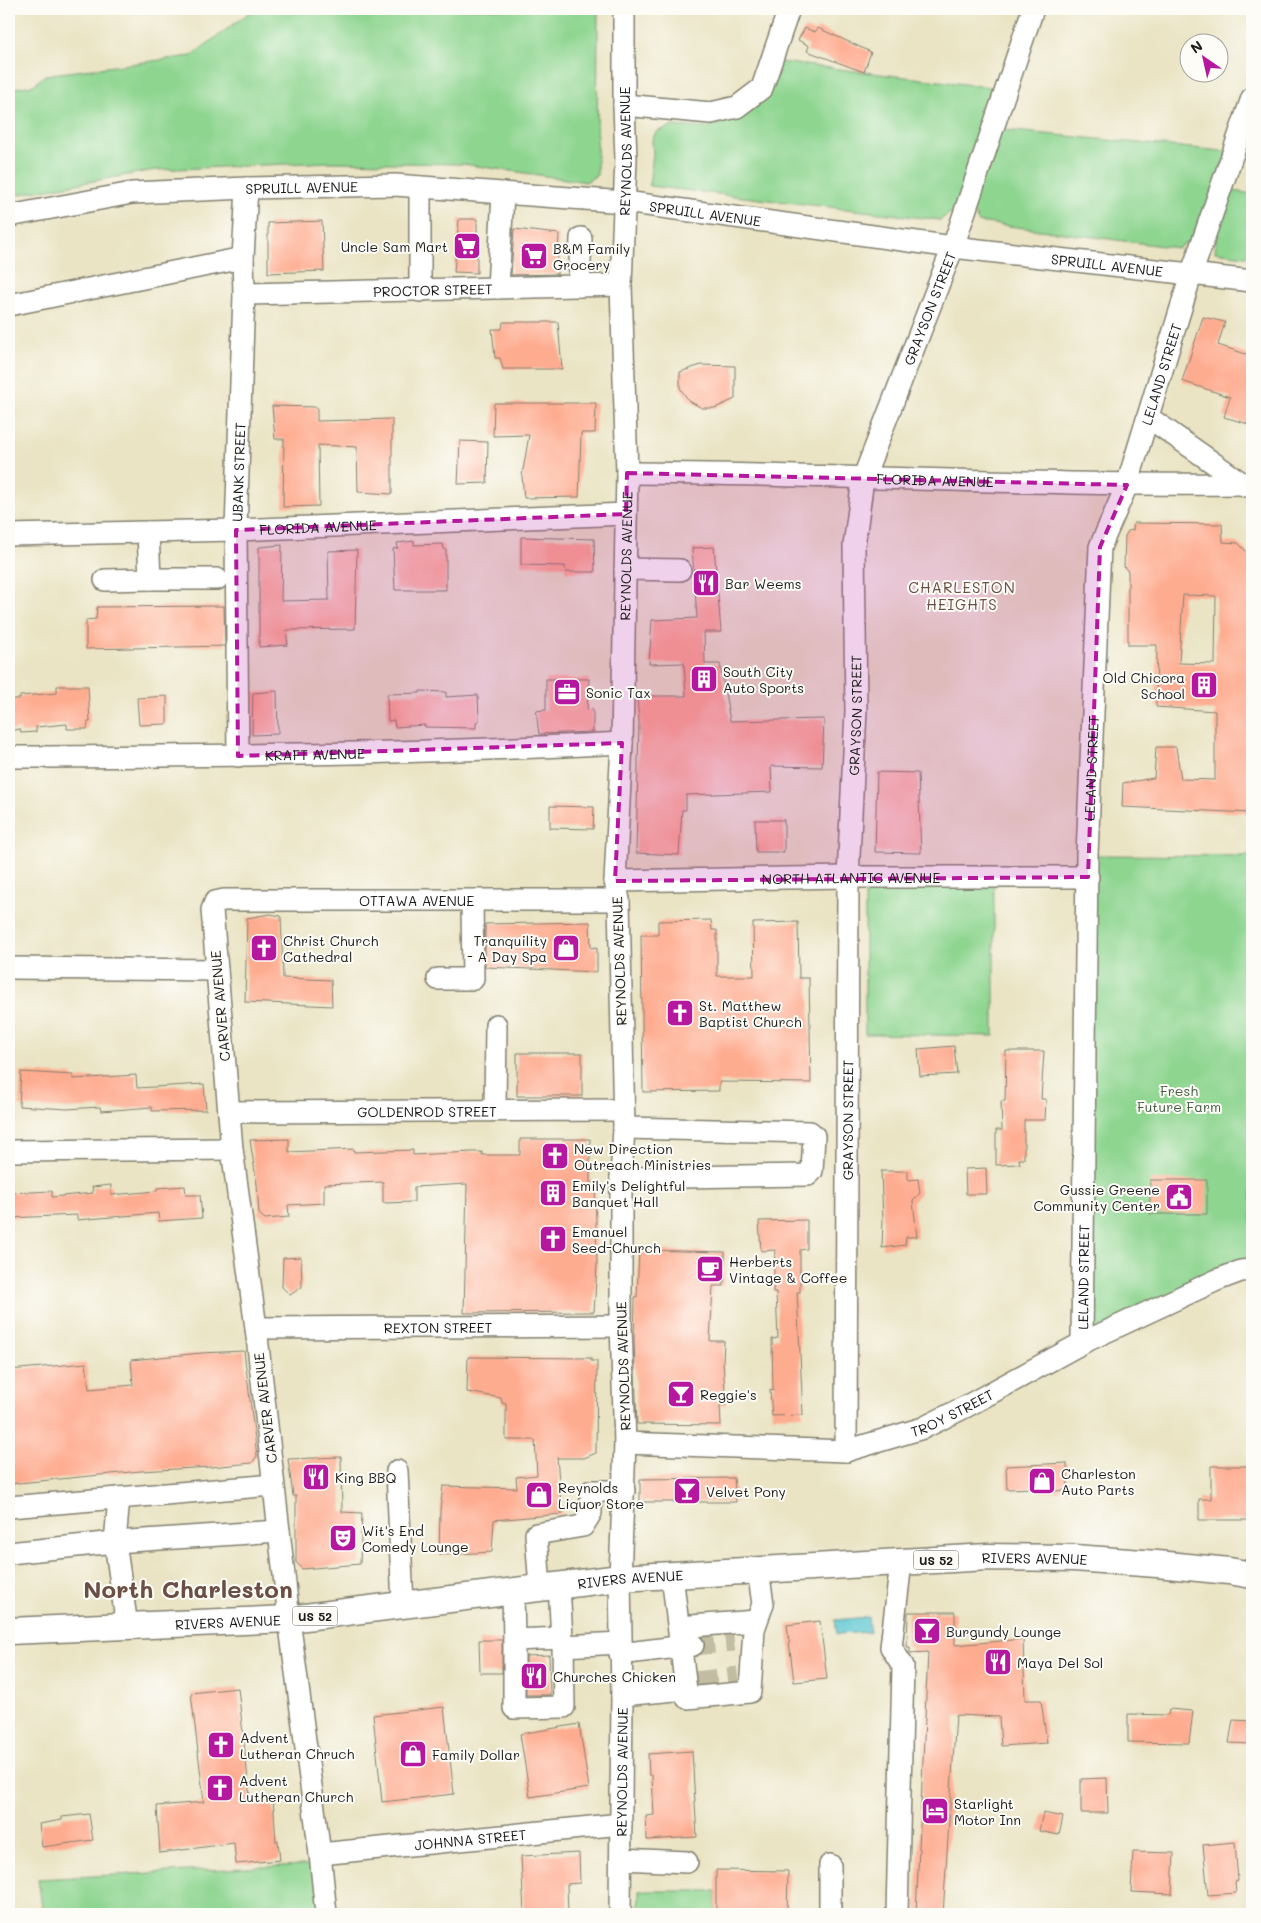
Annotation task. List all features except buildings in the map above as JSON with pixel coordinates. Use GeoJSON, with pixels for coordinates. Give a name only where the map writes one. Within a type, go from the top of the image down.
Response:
{"type":"FeatureCollection","features":[{"type":"Feature","properties":{"kind":"main road","name":"RIVERS AVENUE"},"geometry":{"type":"LineString","coordinates":[[9,1631],[289,1619],[620,1578],[988,1557],[1074,1558],[1229,1571],[1252,1575]]}},
{"type":"Feature","properties":{"kind":"street","name":"REYNOLDS AVENUE"},"geometry":{"type":"LineString","coordinates":[[620,1914],[622,1695],[620,1578],[625,1443],[621,1326],[621,1178],[624,1119],[617,891],[627,473],[621,285],[626,159],[624,9]]}},
{"type":"Feature","properties":{"kind":"street"},"geometry":{"type":"LineString","coordinates":[[624,105],[710,113],[736,106],[762,88],[789,9]]}},
{"type":"Feature","properties":{"kind":"street","name":"GRAYSON STREET"},"geometry":{"type":"LineString","coordinates":[[846,1451],[848,877],[856,711],[854,546],[863,478],[953,246],[1033,9]]}},
{"type":"Feature","properties":{"kind":"street","name":"LELAND STREET"},"geometry":{"type":"LineString","coordinates":[[1082,1343],[1088,877],[1100,547],[1127,485],[1191,275],[1252,98]]}},
{"type":"Feature","properties":{"kind":"street","name":"SPRUILL AVENUE"},"geometry":{"type":"LineString","coordinates":[[9,216],[132,193],[247,188],[395,185],[625,202],[953,246],[1191,275],[1252,280]]}},
{"type":"Feature","properties":{"kind":"street"},"geometry":{"type":"LineString","coordinates":[[420,187],[420,291]]}},
{"type":"Feature","properties":{"kind":"street","name":"UBANK STREET"},"geometry":{"type":"LineString","coordinates":[[238,756],[236,530],[244,294],[243,258],[247,188]]}},
{"type":"Feature","properties":{"kind":"street"},"geometry":{"type":"LineString","coordinates":[[498,288],[503,193]]}},
{"type":"Feature","properties":{"kind":"street"},"geometry":{"type":"LineString","coordinates":[[579,286],[581,238]]}},
{"type":"Feature","properties":{"kind":"street"},"geometry":{"type":"LineString","coordinates":[[9,305],[243,258]]}},
{"type":"Feature","properties":{"kind":"street","name":"PROCTOR STREET"},"geometry":{"type":"LineString","coordinates":[[244,294],[621,285]]}},
{"type":"Feature","properties":{"kind":"street"},"geometry":{"type":"LineString","coordinates":[[1148,417],[1247,487]]}},
{"type":"Feature","properties":{"kind":"street","name":"FLORIDA AVENUE"},"geometry":{"type":"LineString","coordinates":[[627,473],[741,474],[1247,487]]}},
{"type":"Feature","properties":{"kind":"street","name":"FLORIDA AVENUE"},"geometry":{"type":"LineString","coordinates":[[9,535],[236,530],[626,514]]}},
{"type":"Feature","properties":{"kind":"street"},"geometry":{"type":"LineString","coordinates":[[148,532],[150,579]]}},
{"type":"Feature","properties":{"kind":"street"},"geometry":{"type":"LineString","coordinates":[[625,570],[680,570]]}},
{"type":"Feature","properties":{"kind":"street"},"geometry":{"type":"LineString","coordinates":[[105,580],[217,578]]}},
{"type":"Feature","properties":{"kind":"street","name":"KRAFT AVENUE"},"geometry":{"type":"LineString","coordinates":[[9,757],[238,756],[536,748],[622,743]]}},
{"type":"Feature","properties":{"kind":"street","name":"NORTH ATLANTIC AVENUE"},"geometry":{"type":"LineString","coordinates":[[617,891],[848,877],[1088,877]]}},
{"type":"Feature","properties":{"kind":"street","name":"OTTAWA AVENUE"},"geometry":{"type":"LineString","coordinates":[[215,902],[224,900],[472,901],[617,891]]}},
{"type":"Feature","properties":{"kind":"street"},"geometry":{"type":"LineString","coordinates":[[438,980],[473,979],[472,901]]}},
{"type":"Feature","properties":{"kind":"street","name":"CARVER AVENUE"},"geometry":{"type":"LineString","coordinates":[[215,902],[212,910],[232,1149],[256,1328],[289,1619],[320,1854],[326,1914]]}},
{"type":"Feature","properties":{"kind":"street"},"geometry":{"type":"LineString","coordinates":[[9,968],[218,970]]}},
{"type":"Feature","properties":{"kind":"street"},"geometry":{"type":"LineString","coordinates":[[495,1110],[496,1025]]}},
{"type":"Feature","properties":{"kind":"street","name":"GOLDENROD STREET"},"geometry":{"type":"LineString","coordinates":[[230,1112],[495,1110],[810,1132],[814,1136],[813,1146]]}},
{"type":"Feature","properties":{"kind":"street"},"geometry":{"type":"LineString","coordinates":[[621,1178],[808,1175],[812,1172],[813,1146],[847,1145]]}},
{"type":"Feature","properties":{"kind":"street"},"geometry":{"type":"LineString","coordinates":[[9,1151],[232,1149]]}},
{"type":"Feature","properties":{"kind":"street","name":"TROY STREET"},"geometry":{"type":"LineString","coordinates":[[625,1443],[846,1451],[923,1428],[1082,1343],[1217,1280],[1252,1270]]}},
{"type":"Feature","properties":{"kind":"street","name":"REXTON STREET"},"geometry":{"type":"LineString","coordinates":[[256,1328],[621,1326]]}},
{"type":"Feature","properties":{"kind":"street"},"geometry":{"type":"LineString","coordinates":[[396,1471],[403,1605]]}},
{"type":"Feature","properties":{"kind":"street"},"geometry":{"type":"LineString","coordinates":[[9,1507],[274,1485]]}},
{"type":"Feature","properties":{"kind":"street"},"geometry":{"type":"LineString","coordinates":[[513,1591],[514,1708],[564,1707],[562,1646],[536,1534],[583,1526],[591,1513],[591,1491],[624,1491]]}},
{"type":"Feature","properties":{"kind":"street"},"geometry":{"type":"LineString","coordinates":[[119,1498],[115,1542],[127,1626]]}},
{"type":"Feature","properties":{"kind":"street"},"geometry":{"type":"LineString","coordinates":[[9,1553],[115,1542],[279,1531]]}},
{"type":"Feature","properties":{"kind":"street"},"geometry":{"type":"LineString","coordinates":[[897,1914],[903,1666],[891,1647],[900,1562]]}},
{"type":"Feature","properties":{"kind":"street"},"geometry":{"type":"LineString","coordinates":[[672,1575],[684,1640],[689,1685],[687,1698],[750,1692],[745,1676],[748,1634],[763,1604],[758,1570]]}},
{"type":"Feature","properties":{"kind":"street"},"geometry":{"type":"LineString","coordinates":[[514,1640],[562,1646],[620,1649],[748,1634]]}},
{"type":"Feature","properties":{"kind":"street"},"geometry":{"type":"LineString","coordinates":[[622,1695],[689,1685]]}},
{"type":"Feature","properties":{"kind":"street","name":"JOHNNA STREET"},"geometry":{"type":"LineString","coordinates":[[320,1854],[621,1824]]}},
{"type":"Feature","properties":{"kind":"street"},"geometry":{"type":"LineString","coordinates":[[621,1859],[687,1862]]}},
{"type":"Feature","properties":{"kind":"street"},"geometry":{"type":"LineString","coordinates":[[830,1865],[830,1914]]}},
{"type":"Feature","properties":{"kind":"highlighted area"},"geometry":{"type":"Polygon","coordinates":[[[627,473],[1127,485],[1100,547],[1088,877],[615,881],[622,743],[238,756],[236,530],[626,514],[627,473]]]}},
{"type":"Feature","properties":{"kind":"green space"},"geometry":{"type":"Polygon","coordinates":[[[254,9],[598,9],[597,175],[586,182],[463,164],[330,162],[155,170],[9,196],[9,89],[34,85],[45,75],[191,56],[254,9]]]}},
{"type":"Feature","properties":{"kind":"green space"},"geometry":{"type":"Polygon","coordinates":[[[780,62],[1006,89],[993,129],[1233,152],[1221,189],[1252,194],[1252,257],[1215,252],[1220,192],[1206,230],[1178,248],[978,222],[969,201],[940,220],[649,186],[653,154],[652,140],[656,132],[672,126],[706,128],[745,115],[759,103],[780,62]]]}},
{"type":"Feature","properties":{"kind":"green space","name":"Fresh Future Farm"},"geometry":{"type":"Polygon","coordinates":[[[1087,855],[1252,856],[1252,1266],[1082,1342],[1087,855]]]}},
{"type":"Feature","properties":{"kind":"green space"},"geometry":{"type":"Polygon","coordinates":[[[994,886],[994,1036],[865,1034],[865,889],[994,886]]]}},
{"type":"Feature","properties":{"kind":"green space"},"geometry":{"type":"Polygon","coordinates":[[[321,1864],[326,1914],[43,1914],[38,1879],[321,1864]]]}},
{"type":"Feature","properties":{"kind":"green space"},"geometry":{"type":"Polygon","coordinates":[[[639,1891],[716,1891],[716,1914],[639,1914],[639,1891]]]}},
{"type":"Feature","properties":{"kind":"water"},"geometry":{"type":"Polygon","coordinates":[[[868,1617],[870,1632],[837,1634],[835,1620],[868,1617]]]}},
{"type":"Feature","properties":{"kind":"tunnel"},"geometry":{"type":"LineString","coordinates":[[693,1645],[734,1641]]}},
{"type":"Feature","properties":{"kind":"tunnel"},"geometry":{"type":"LineString","coordinates":[[696,1682],[738,1677]]}},
{"type":"Feature","properties":{"kind":"place","name":"Uncle Sam Mart"},"geometry":{"type":"Point","coordinates":[467,246]}},
{"type":"Feature","properties":{"kind":"place","name":"B&M Family Grocery"},"geometry":{"type":"Point","coordinates":[534,256]}},
{"type":"Feature","properties":{"kind":"place","name":"Bar Weems"},"geometry":{"type":"Point","coordinates":[706,583]}},
{"type":"Feature","properties":{"kind":"place","name":"South City Auto Sports"},"geometry":{"type":"Point","coordinates":[704,679]}},
{"type":"Feature","properties":{"kind":"place","name":"Old Chicora School"},"geometry":{"type":"Point","coordinates":[1204,685]}},
{"type":"Feature","properties":{"kind":"place","name":"Sonic Tax"},"geometry":{"type":"Point","coordinates":[567,692]}},
{"type":"Feature","properties":{"kind":"place","name":"Christ Church Cathedral"},"geometry":{"type":"Point","coordinates":[264,948]}},
{"type":"Feature","properties":{"kind":"place","name":"Tranquility - A Day Spa"},"geometry":{"type":"Point","coordinates":[566,948]}},
{"type":"Feature","properties":{"kind":"place","name":"St. Matthew Baptist Church"},"geometry":{"type":"Point","coordinates":[680,1013]}},
{"type":"Feature","properties":{"kind":"place","name":"New Direction Outreach Ministries"},"geometry":{"type":"Point","coordinates":[555,1156]}},
{"type":"Feature","properties":{"kind":"place","name":"Emily's Delightful Banquet Hall"},"geometry":{"type":"Point","coordinates":[553,1193]}},
{"type":"Feature","properties":{"kind":"place","name":"Gussie Greene Community Center"},"geometry":{"type":"Point","coordinates":[1179,1197]}},
{"type":"Feature","properties":{"kind":"place","name":"Emanuel Seed-Church"},"geometry":{"type":"Point","coordinates":[553,1239]}},
{"type":"Feature","properties":{"kind":"place","name":"Herberts Vintage & Coffee"},"geometry":{"type":"Point","coordinates":[710,1269]}},
{"type":"Feature","properties":{"kind":"place","name":"Reggie's"},"geometry":{"type":"Point","coordinates":[681,1394]}},
{"type":"Feature","properties":{"kind":"place","name":"King BBQ"},"geometry":{"type":"Point","coordinates":[316,1477]}},
{"type":"Feature","properties":{"kind":"place","name":"Charleston Auto Parts"},"geometry":{"type":"Point","coordinates":[1042,1481]}},
{"type":"Feature","properties":{"kind":"place","name":"Velvet Pony"},"geometry":{"type":"Point","coordinates":[687,1491]}},
{"type":"Feature","properties":{"kind":"place","name":"Reynolds Liquor Store"},"geometry":{"type":"Point","coordinates":[539,1495]}},
{"type":"Feature","properties":{"kind":"place","name":"Wit's End Comedy Lounge"},"geometry":{"type":"Point","coordinates":[343,1538]}},
{"type":"Feature","properties":{"kind":"place","name":"Burgundy Lounge"},"geometry":{"type":"Point","coordinates":[927,1631]}},
{"type":"Feature","properties":{"kind":"place","name":"Maya Del Sol"},"geometry":{"type":"Point","coordinates":[998,1662]}},
{"type":"Feature","properties":{"kind":"place","name":"Churches Chicken"},"geometry":{"type":"Point","coordinates":[534,1676]}},
{"type":"Feature","properties":{"kind":"place","name":"Advent Lutheran Chruch"},"geometry":{"type":"Point","coordinates":[221,1745]}},
{"type":"Feature","properties":{"kind":"place","name":"Family Dollar"},"geometry":{"type":"Point","coordinates":[413,1754]}},
{"type":"Feature","properties":{"kind":"place","name":"Advent Lutheran Church"},"geometry":{"type":"Point","coordinates":[220,1788]}},
{"type":"Feature","properties":{"kind":"place","name":"Starlight Motor Inn"},"geometry":{"type":"Point","coordinates":[935,1811]}},
{"type":"Feature","properties":{"kind":"district","name":"CHARLESTON HEIGHTS"},"geometry":{"type":"Point","coordinates":[962,596]}},
{"type":"Feature","properties":{"kind":"district","name":"North Charleston"},"geometry":{"type":"Point","coordinates":[188,1588]}}]}
